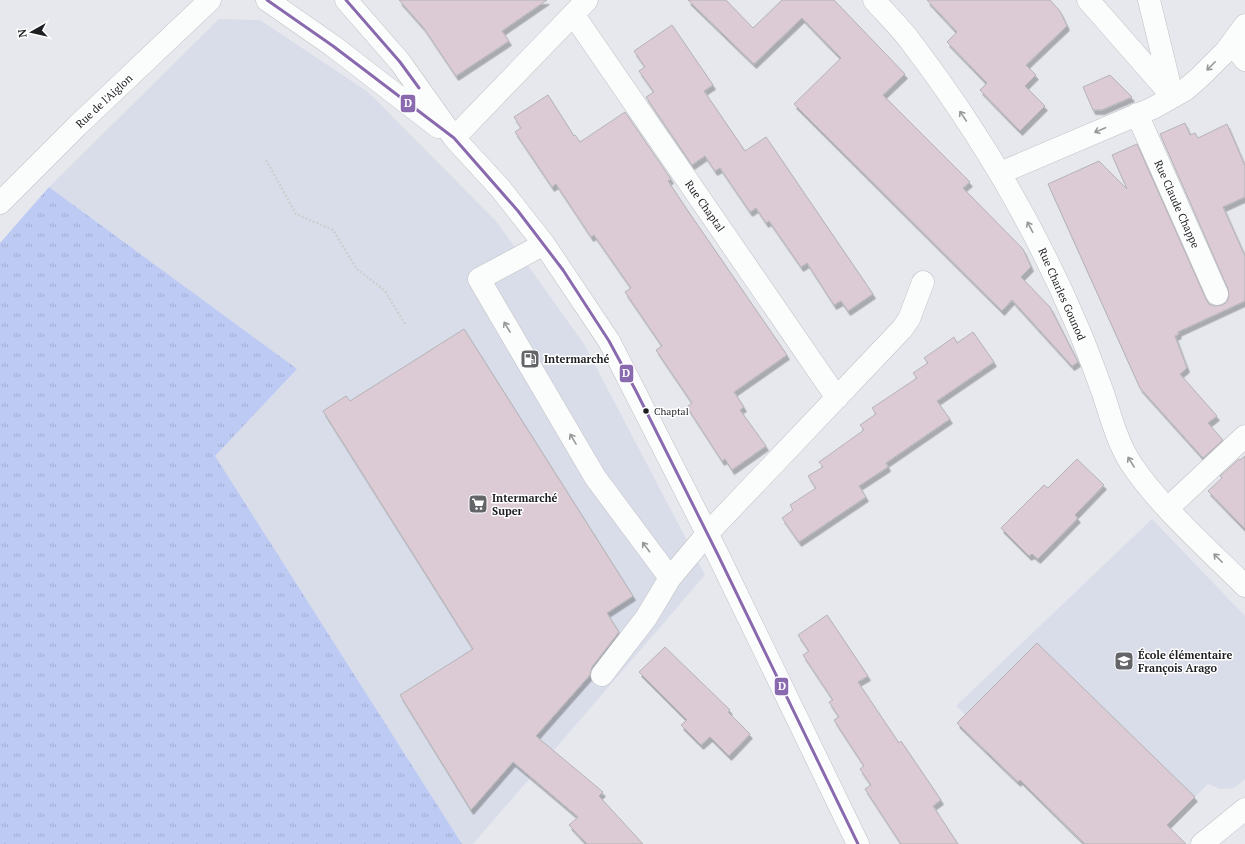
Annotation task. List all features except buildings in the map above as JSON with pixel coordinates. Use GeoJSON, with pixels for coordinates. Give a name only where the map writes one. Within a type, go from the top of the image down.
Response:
{"type":"FeatureCollection","features":[{"type":"Feature","properties":{"kind":"street","name":"Rue de l'Aiglon"},"geometry":{"type":"LineString","coordinates":[[0,204],[77,126],[210,0]]}},
{"type":"Feature","properties":{"kind":"street"},"geometry":{"type":"LineString","coordinates":[[267,0],[333,46],[454,138]]}},
{"type":"Feature","properties":{"kind":"street"},"geometry":{"type":"LineString","coordinates":[[346,0],[400,62],[454,138],[500,188],[544,244],[609,341],[707,534],[858,844]]}},
{"type":"Feature","properties":{"kind":"street","name":"Rue Charles Gounod"},"geometry":{"type":"LineString","coordinates":[[874,0],[910,41],[944,87],[1000,173],[1033,232],[1078,328],[1122,448],[1137,473],[1168,508],[1245,586]]}},
{"type":"Feature","properties":{"kind":"street"},"geometry":{"type":"LineString","coordinates":[[1088,0],[1173,97]]}},
{"type":"Feature","properties":{"kind":"street"},"geometry":{"type":"LineString","coordinates":[[1149,0],[1173,97]]}},
{"type":"Feature","properties":{"kind":"street","name":"Rue Chaptal"},"geometry":{"type":"LineString","coordinates":[[454,138],[580,7],[837,398]]}},
{"type":"Feature","properties":{"kind":"street"},"geometry":{"type":"LineString","coordinates":[[1000,173],[1173,97],[1200,77],[1232,43],[1245,26]]}},
{"type":"Feature","properties":{"kind":"street"},"geometry":{"type":"LineString","coordinates":[[1232,43],[1245,60]]}},
{"type":"Feature","properties":{"kind":"street","name":"Rue Claude Chappe"},"geometry":{"type":"LineString","coordinates":[[1137,114],[1217,294]]}},
{"type":"Feature","properties":{"kind":"street"},"geometry":{"type":"LineString","coordinates":[[544,244],[478,279],[595,477],[670,578]]}},
{"type":"Feature","properties":{"kind":"street"},"geometry":{"type":"LineString","coordinates":[[602,675],[654,608],[670,578],[707,534],[902,329],[909,319],[923,282]]}},
{"type":"Feature","properties":{"kind":"street"},"geometry":{"type":"LineString","coordinates":[[1168,508],[1245,436]]}},
{"type":"Feature","properties":{"kind":"street"},"geometry":{"type":"LineString","coordinates":[[1202,844],[1245,809]]}},
{"type":"Feature","properties":{"kind":"path"},"geometry":{"type":"LineString","coordinates":[[266,160],[296,214],[333,230],[356,268],[385,291],[405,324]]}},
{"type":"Feature","properties":{"kind":"shaded area"},"geometry":{"type":"Polygon","coordinates":[[[219,19],[260,20],[368,92],[496,221],[584,344],[705,575],[473,844],[462,844],[214,456],[296,369],[49,187],[219,19]]]}},
{"type":"Feature","properties":{"kind":"shaded area","name":"École élémentaire François Arago"},"geometry":{"type":"Polygon","coordinates":[[[1152,519],[1245,616],[1245,779],[1234,788],[1220,789],[1208,784],[1167,825],[1178,836],[1167,844],[1009,754],[956,706],[1152,519]]]}},
{"type":"Feature","properties":{"kind":"green space"},"geometry":{"type":"Polygon","coordinates":[[[49,187],[297,369],[215,456],[462,844],[0,844],[0,243],[49,187]]]}},
{"type":"Feature","properties":{"kind":"transit line","name":"D"},"geometry":{"type":"LineString","coordinates":[[267,0],[333,46],[454,138],[518,211],[563,270],[609,341],[636,391],[718,555],[858,844]]}},
{"type":"Feature","properties":{"kind":"transit line","name":"D"},"geometry":{"type":"LineString","coordinates":[[346,0],[400,62],[419,88]]}},
{"type":"Feature","properties":{"kind":"place","name":"Intermarché"},"geometry":{"type":"Point","coordinates":[530,359]}},
{"type":"Feature","properties":{"kind":"place","name":"Chaptal"},"geometry":{"type":"Point","coordinates":[646,411]}},
{"type":"Feature","properties":{"kind":"place","name":"Intermarché Super"},"geometry":{"type":"Point","coordinates":[478,504]}},
{"type":"Feature","properties":{"kind":"place","name":"École élémentaire François Arago"},"geometry":{"type":"Point","coordinates":[1124,661]}}]}
